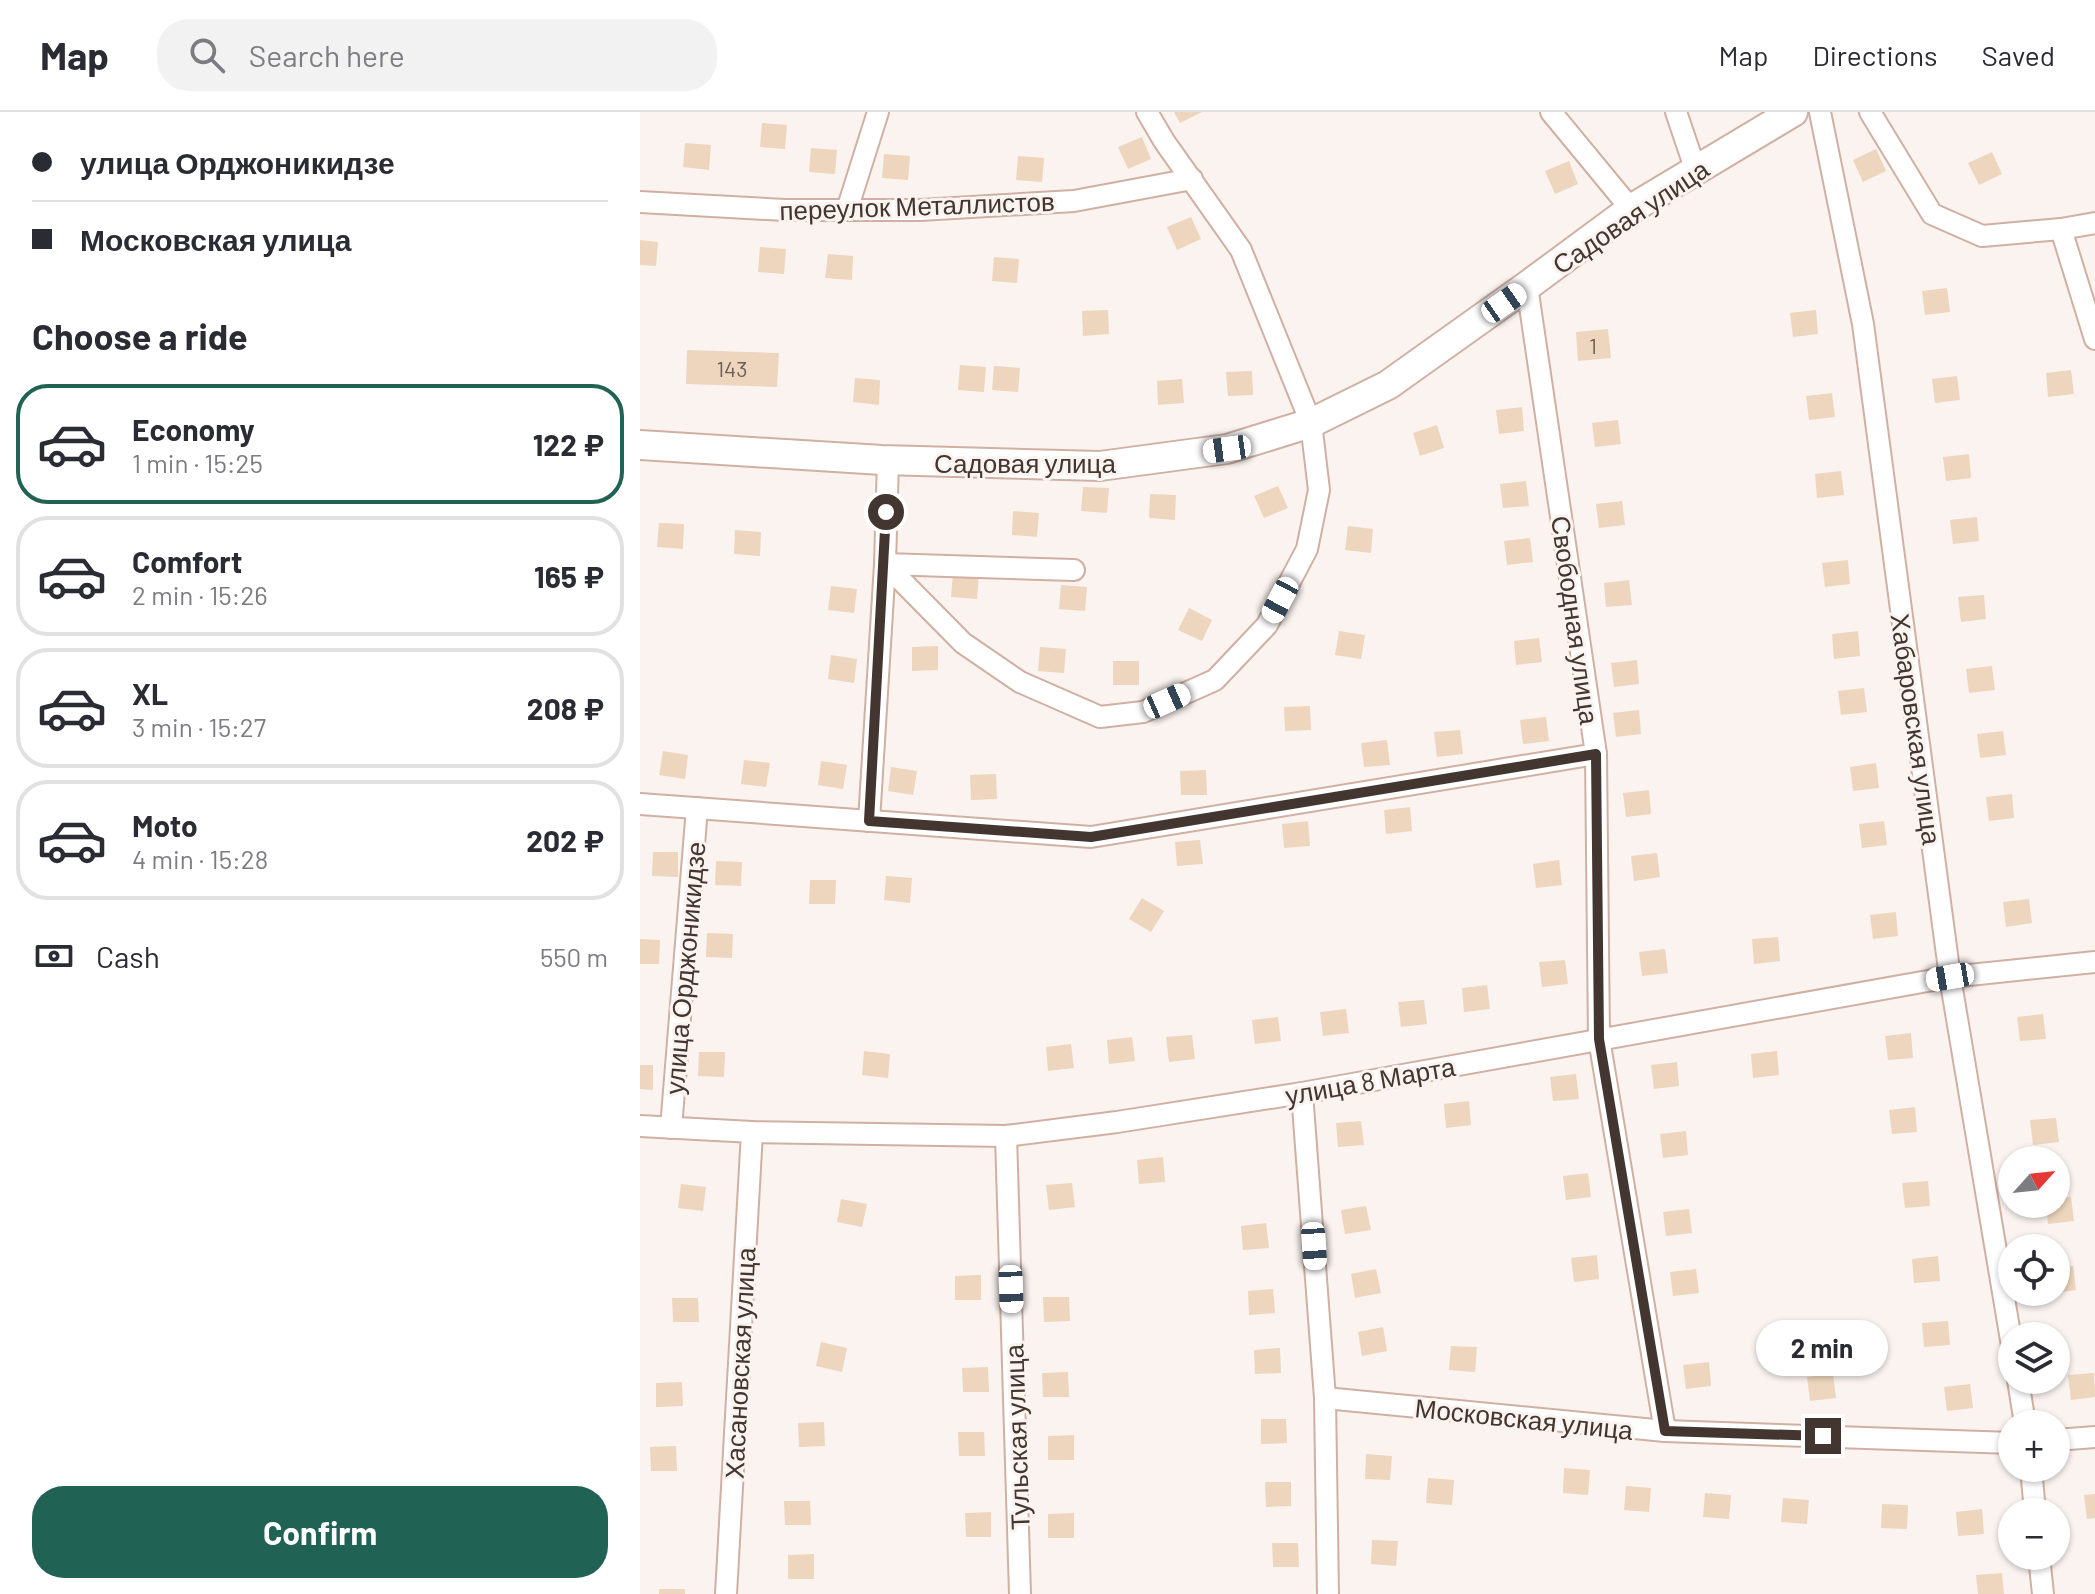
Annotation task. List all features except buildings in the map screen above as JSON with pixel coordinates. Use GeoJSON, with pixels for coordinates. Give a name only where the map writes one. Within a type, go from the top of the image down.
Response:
{"type":"FeatureCollection","features":[{"type":"Feature","properties":{"kind":"street"},"geometry":{"type":"LineString","coordinates":[[847,210],[878,112]]}},
{"type":"Feature","properties":{"kind":"street"},"geometry":{"type":"LineString","coordinates":[[885,564],[963,643],[1020,682],[1100,717],[1143,712],[1215,680],[1267,625],[1307,549],[1319,490],[1311,423],[1241,250],[1147,112]]}},
{"type":"Feature","properties":{"kind":"street"},"geometry":{"type":"LineString","coordinates":[[1551,112],[1631,209]]}},
{"type":"Feature","properties":{"kind":"street"},"geometry":{"type":"LineString","coordinates":[[1676,112],[1696,171]]}},
{"type":"Feature","properties":{"kind":"street","name":"Садовая улица"},"geometry":{"type":"LineString","coordinates":[[640,445],[888,461],[1100,466],[1227,449],[1311,423],[1388,385],[1631,209],[1793,112]]}},
{"type":"Feature","properties":{"kind":"street","name":"Хабаровская улица"},"geometry":{"type":"LineString","coordinates":[[1820,112],[1863,324],[1950,977],[2008,1322]]}},
{"type":"Feature","properties":{"kind":"street"},"geometry":{"type":"LineString","coordinates":[[1870,112],[1932,214],[1982,236],[2095,223]]}},
{"type":"Feature","properties":{"kind":"street","name":"переулок Металлистов"},"geometry":{"type":"LineString","coordinates":[[640,202],[784,210],[920,210],[1074,201],[1192,179]]}},
{"type":"Feature","properties":{"kind":"street"},"geometry":{"type":"LineString","coordinates":[[2061,229],[2095,339]]}},
{"type":"Feature","properties":{"kind":"street","name":"Свободная улица"},"geometry":{"type":"LineString","coordinates":[[1527,286],[1596,754],[1599,1039],[1665,1431]]}},
{"type":"Feature","properties":{"kind":"street"},"geometry":{"type":"LineString","coordinates":[[869,821],[885,564],[888,461]]}},
{"type":"Feature","properties":{"kind":"street"},"geometry":{"type":"LineString","coordinates":[[885,564],[1074,570]]}},
{"type":"Feature","properties":{"kind":"street","name":"улица Орджоникидзе"},"geometry":{"type":"LineString","coordinates":[[640,804],[1091,837],[1596,754]]}},
{"type":"Feature","properties":{"kind":"street","name":"улица Орджоникидзе"},"geometry":{"type":"LineString","coordinates":[[671,1128],[697,808]]}},
{"type":"Feature","properties":{"kind":"street","name":"улица 8 Марта"},"geometry":{"type":"LineString","coordinates":[[640,1126],[752,1132],[1006,1136],[1302,1093],[1950,977],[2095,962]]}},
{"type":"Feature","properties":{"kind":"street"},"geometry":{"type":"LineString","coordinates":[[1302,1093],[1325,1398],[1328,1594]]}},
{"type":"Feature","properties":{"kind":"street","name":"Хасановская улица"},"geometry":{"type":"LineString","coordinates":[[726,1594],[752,1132]]}},
{"type":"Feature","properties":{"kind":"street","name":"Тульская улица"},"geometry":{"type":"LineString","coordinates":[[1006,1136],[1020,1594]]}},
{"type":"Feature","properties":{"kind":"street","name":"Московская улица"},"geometry":{"type":"LineString","coordinates":[[1325,1398],[1665,1431],[1998,1443]]}},
{"type":"Feature","properties":{"kind":"street"},"geometry":{"type":"LineString","coordinates":[[2070,1439],[2095,1437]]}},
{"type":"Feature","properties":{"kind":"street"},"geometry":{"type":"LineString","coordinates":[[2040,1570],[2043,1594]]}},
{"type":"Feature","properties":{"kind":"route"},"geometry":{"type":"LineString","coordinates":[[886,512],[869,821],[1091,837],[1596,754],[1599,1039],[1665,1431],[1823,1436]]}}]}
